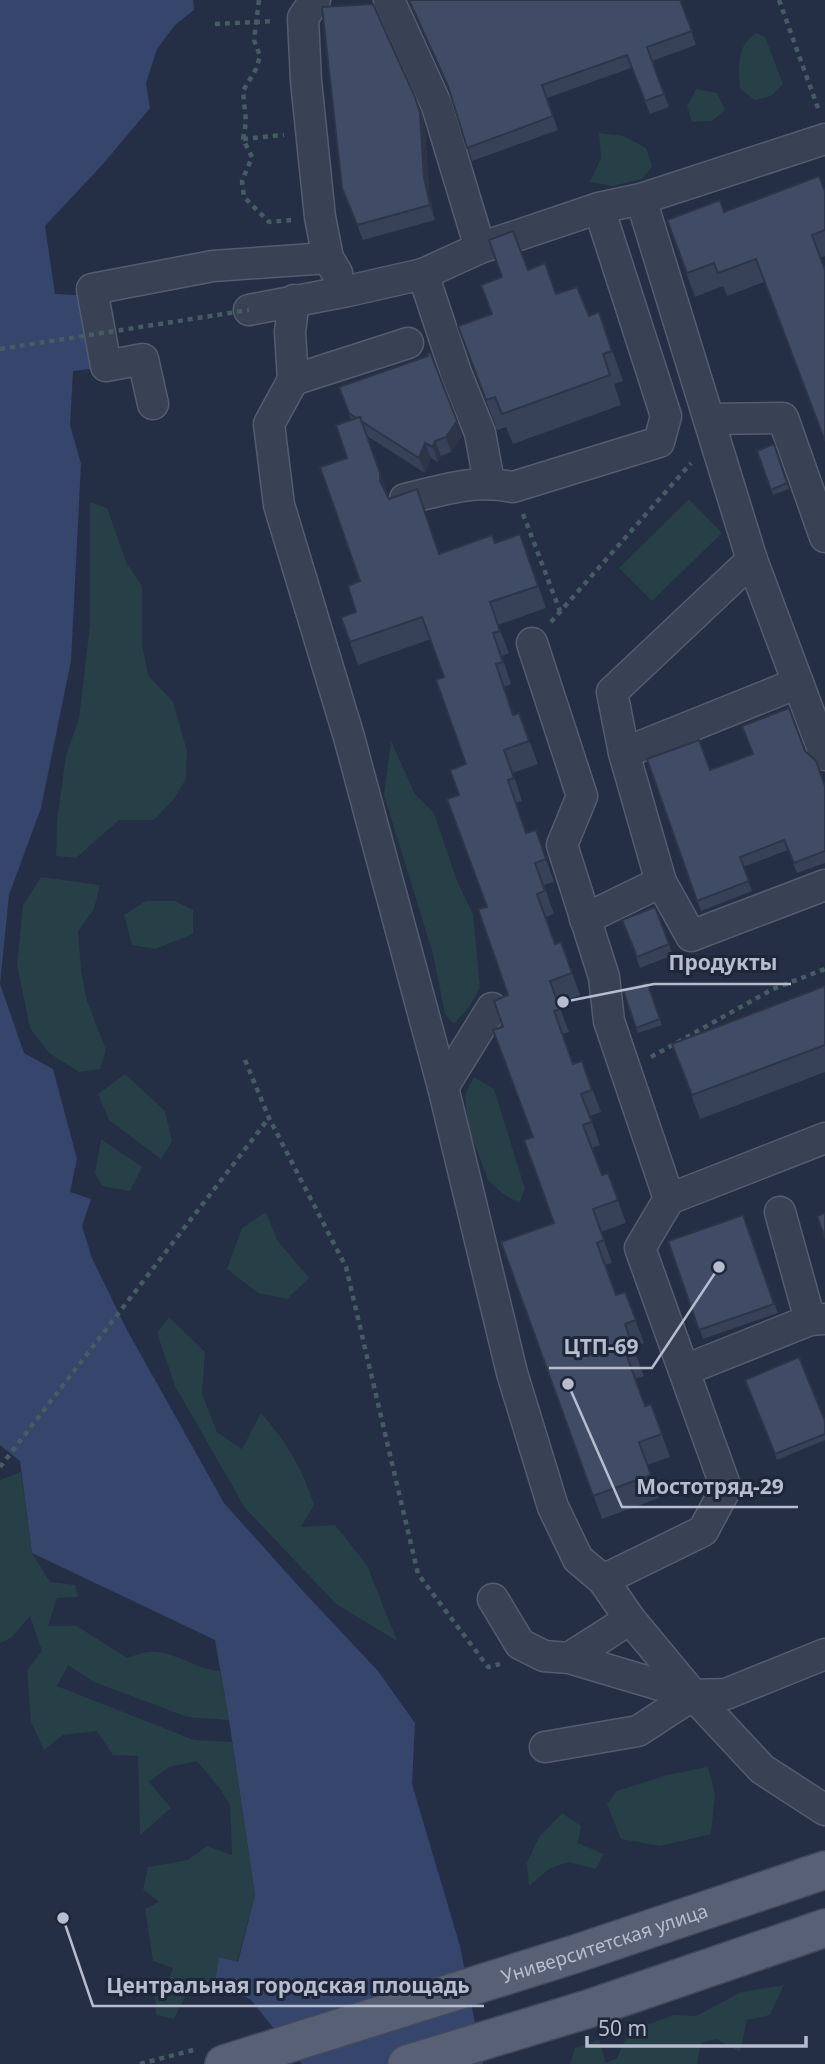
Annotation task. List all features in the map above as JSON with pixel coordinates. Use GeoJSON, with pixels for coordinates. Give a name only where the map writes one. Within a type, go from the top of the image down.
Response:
{"type":"FeatureCollection","features":[{"type":"Feature","properties":{"kind":"main road","name":"Университетская улица"},"geometry":{"type":"LineString","coordinates":[[207,2057],[575,1954],[825,1870]]}},
{"type":"Feature","properties":{"kind":"main road"},"geometry":{"type":"LineString","coordinates":[[407,2064],[588,2009],[825,1928]]}},
{"type":"Feature","properties":{"kind":"street"},"geometry":{"type":"LineString","coordinates":[[389,0],[437,106],[480,248]]}},
{"type":"Feature","properties":{"kind":"street"},"geometry":{"type":"LineString","coordinates":[[309,9],[311,132],[320,218],[328,258],[348,291]]}},
{"type":"Feature","properties":{"kind":"street"},"geometry":{"type":"LineString","coordinates":[[248,310],[424,274],[480,248],[599,208],[641,199],[823,127]]}},
{"type":"Feature","properties":{"kind":"street"},"geometry":{"type":"LineString","coordinates":[[641,199],[752,560],[825,755]]}},
{"type":"Feature","properties":{"kind":"street"},"geometry":{"type":"LineString","coordinates":[[405,499],[458,486],[501,485],[659,442],[666,416],[599,208]]}},
{"type":"Feature","properties":{"kind":"street"},"geometry":{"type":"LineString","coordinates":[[153,404],[143,359],[106,366],[92,289],[213,266],[328,258]]}},
{"type":"Feature","properties":{"kind":"street"},"geometry":{"type":"LineString","coordinates":[[424,274],[456,373],[501,485]]}},
{"type":"Feature","properties":{"kind":"street"},"geometry":{"type":"LineString","coordinates":[[294,300],[290,332],[293,380],[269,424],[279,505],[349,737],[443,1087],[512,1373],[554,1507],[578,1559],[603,1580],[630,1619],[693,1695],[762,1769],[825,1810]]}},
{"type":"Feature","properties":{"kind":"street"},"geometry":{"type":"LineString","coordinates":[[293,380],[408,342]]}},
{"type":"Feature","properties":{"kind":"street"},"geometry":{"type":"LineString","coordinates":[[712,428],[783,418],[825,537]]}},
{"type":"Feature","properties":{"kind":"street"},"geometry":{"type":"LineString","coordinates":[[752,560],[612,692],[624,753],[661,882],[691,936],[825,885]]}},
{"type":"Feature","properties":{"kind":"street"},"geometry":{"type":"LineString","coordinates":[[532,643],[582,796],[562,845],[604,977],[609,1021],[669,1199]]}},
{"type":"Feature","properties":{"kind":"street"},"geometry":{"type":"LineString","coordinates":[[624,753],[797,683]]}},
{"type":"Feature","properties":{"kind":"street"},"geometry":{"type":"LineString","coordinates":[[585,919],[661,882]]}},
{"type":"Feature","properties":{"kind":"street"},"geometry":{"type":"LineString","coordinates":[[443,1087],[492,1008]]}},
{"type":"Feature","properties":{"kind":"street"},"geometry":{"type":"LineString","coordinates":[[603,1580],[704,1531],[726,1488],[640,1248],[669,1199],[825,1138]]}},
{"type":"Feature","properties":{"kind":"street"},"geometry":{"type":"LineString","coordinates":[[685,1370],[817,1319],[780,1212]]}},
{"type":"Feature","properties":{"kind":"street"},"geometry":{"type":"LineString","coordinates":[[493,1599],[520,1644],[693,1695],[726,1694],[825,1654]]}},
{"type":"Feature","properties":{"kind":"street"},"geometry":{"type":"LineString","coordinates":[[557,1657],[630,1619]]}},
{"type":"Feature","properties":{"kind":"street"},"geometry":{"type":"LineString","coordinates":[[545,1747],[638,1731],[693,1695]]}},
{"type":"Feature","properties":{"kind":"path"},"geometry":{"type":"LineString","coordinates":[[260,0],[254,40],[260,56],[256,69],[243,90],[246,122],[243,139],[252,157],[242,181],[244,197],[269,222],[320,218]]}},
{"type":"Feature","properties":{"kind":"path"},"geometry":{"type":"LineString","coordinates":[[779,0],[823,127]]}},
{"type":"Feature","properties":{"kind":"path"},"geometry":{"type":"LineString","coordinates":[[215,24],[256,23],[309,9]]}},
{"type":"Feature","properties":{"kind":"path"},"geometry":{"type":"LineString","coordinates":[[816,104],[825,101]]}},
{"type":"Feature","properties":{"kind":"path"},"geometry":{"type":"LineString","coordinates":[[243,139],[311,132]]}},
{"type":"Feature","properties":{"kind":"path"},"geometry":{"type":"LineString","coordinates":[[0,349],[248,310]]}},
{"type":"Feature","properties":{"kind":"path"},"geometry":{"type":"LineString","coordinates":[[532,643],[712,428]]}},
{"type":"Feature","properties":{"kind":"path"},"geometry":{"type":"LineString","coordinates":[[501,485],[560,611]]}},
{"type":"Feature","properties":{"kind":"path"},"geometry":{"type":"LineString","coordinates":[[625,1071],[773,989],[825,969]]}},
{"type":"Feature","properties":{"kind":"path"},"geometry":{"type":"LineString","coordinates":[[245,1060],[269,1118],[346,1267],[418,1574],[488,1667],[557,1657]]}},
{"type":"Feature","properties":{"kind":"path"},"geometry":{"type":"LineString","coordinates":[[0,1466],[269,1118]]}},
{"type":"Feature","properties":{"kind":"path"},"geometry":{"type":"LineString","coordinates":[[140,2064],[207,2057]]}},
{"type":"Feature","properties":{"kind":"shaded area"},"geometry":{"type":"Polygon","coordinates":[[[756,33],[765,37],[783,84],[771,96],[755,100],[740,89],[739,66],[745,44],[756,33]]]}},
{"type":"Feature","properties":{"kind":"shaded area"},"geometry":{"type":"Polygon","coordinates":[[[696,89],[717,93],[725,110],[712,121],[692,122],[687,106],[696,89]]]}},
{"type":"Feature","properties":{"kind":"shaded area"},"geometry":{"type":"Polygon","coordinates":[[[599,133],[624,136],[646,148],[652,166],[642,179],[613,186],[590,182],[601,158],[599,133]]]}},
{"type":"Feature","properties":{"kind":"shaded area"},"geometry":{"type":"Polygon","coordinates":[[[689,499],[722,533],[652,601],[619,568],[689,499]]]}},
{"type":"Feature","properties":{"kind":"shaded area"},"geometry":{"type":"Polygon","coordinates":[[[90,502],[107,508],[127,564],[142,586],[142,644],[148,675],[173,702],[187,751],[186,779],[173,800],[154,820],[119,820],[76,858],[56,856],[57,821],[66,755],[79,719],[90,625],[90,502]]]}},
{"type":"Feature","properties":{"kind":"shaded area"},"geometry":{"type":"Polygon","coordinates":[[[391,741],[415,794],[434,813],[457,881],[473,914],[480,987],[470,1006],[454,1024],[445,1014],[433,954],[384,795],[391,741]]]}},
{"type":"Feature","properties":{"kind":"shaded area"},"geometry":{"type":"Polygon","coordinates":[[[41,877],[100,885],[94,909],[78,931],[86,998],[106,1050],[100,1069],[79,1072],[49,1053],[30,1028],[17,965],[23,905],[41,877]]]}},
{"type":"Feature","properties":{"kind":"shaded area"},"geometry":{"type":"Polygon","coordinates":[[[146,901],[175,901],[193,910],[193,934],[155,949],[132,945],[124,915],[146,901]]]}},
{"type":"Feature","properties":{"kind":"shaded area"},"geometry":{"type":"Polygon","coordinates":[[[125,1074],[165,1111],[172,1141],[161,1159],[109,1120],[98,1094],[125,1074]]]}},
{"type":"Feature","properties":{"kind":"shaded area"},"geometry":{"type":"Polygon","coordinates":[[[474,1077],[494,1089],[525,1189],[519,1203],[503,1194],[488,1180],[468,1126],[465,1095],[474,1077]]]}},
{"type":"Feature","properties":{"kind":"shaded area"},"geometry":{"type":"Polygon","coordinates":[[[101,1139],[142,1167],[130,1191],[102,1186],[95,1173],[101,1139]]]}},
{"type":"Feature","properties":{"kind":"shaded area"},"geometry":{"type":"Polygon","coordinates":[[[266,1212],[277,1240],[309,1278],[287,1299],[258,1293],[227,1269],[242,1228],[266,1212]]]}},
{"type":"Feature","properties":{"kind":"shaded area"},"geometry":{"type":"Polygon","coordinates":[[[169,1317],[205,1352],[202,1394],[217,1432],[242,1449],[261,1413],[293,1456],[310,1492],[314,1505],[301,1527],[335,1525],[367,1565],[397,1641],[336,1604],[245,1508],[175,1386],[157,1333],[169,1317]]]}},
{"type":"Feature","properties":{"kind":"shaded area"},"geometry":{"type":"Polygon","coordinates":[[[21,1472],[32,1553],[50,1582],[75,1585],[78,1597],[57,1598],[48,1626],[77,1626],[127,1658],[158,1652],[220,1671],[229,1720],[187,1717],[94,1682],[68,1665],[57,1686],[194,1740],[232,1742],[255,1895],[237,1962],[219,1957],[215,1981],[191,1985],[174,2019],[156,2015],[155,1995],[168,1981],[173,1968],[153,1961],[145,1909],[159,1902],[143,1889],[148,1867],[188,1860],[207,1846],[232,1855],[230,1805],[197,1761],[169,1767],[149,1782],[171,1808],[140,1835],[138,1756],[113,1755],[97,1731],[63,1735],[44,1750],[31,1722],[27,1670],[42,1651],[30,1616],[11,1638],[0,1643],[0,1480],[21,1472]]]}},
{"type":"Feature","properties":{"kind":"shaded area"},"geometry":{"type":"Polygon","coordinates":[[[708,1767],[715,1794],[711,1834],[660,1846],[621,1839],[607,1804],[617,1791],[667,1775],[708,1767]]]}},
{"type":"Feature","properties":{"kind":"shaded area"},"geometry":{"type":"Polygon","coordinates":[[[562,1813],[581,1826],[578,1843],[604,1854],[596,1869],[568,1862],[549,1869],[529,1886],[527,1863],[539,1837],[562,1813]]]}},
{"type":"Feature","properties":{"kind":"shaded area"},"geometry":{"type":"Polygon","coordinates":[[[784,1985],[770,2015],[747,2020],[740,2052],[716,2039],[701,2043],[697,2064],[570,2064],[575,2048],[599,2040],[606,2063],[617,2058],[629,2031],[674,2015],[696,2016],[741,1992],[784,1985]]]}},
{"type":"Feature","properties":{"kind":"water"},"geometry":{"type":"Polygon","coordinates":[[[0,0],[193,0],[194,10],[175,25],[157,49],[146,83],[150,108],[103,164],[45,226],[55,294],[78,295],[91,369],[73,371],[70,425],[81,464],[71,661],[41,808],[9,895],[0,984],[0,0]]]}},
{"type":"Feature","properties":{"kind":"water"},"geometry":{"type":"Polygon","coordinates":[[[0,984],[24,1053],[53,1069],[77,1159],[70,1192],[91,1199],[82,1226],[92,1258],[127,1330],[224,1503],[378,1671],[415,1723],[412,1784],[460,1946],[483,2064],[302,2064],[251,2000],[215,1981],[219,1957],[238,1962],[255,1895],[215,1640],[32,1553],[20,1461],[0,1445],[0,984]]]}},
{"type":"Feature","properties":{"kind":"building"},"geometry":{"type":"Polygon","coordinates":[[[409,0],[680,0],[692,31],[647,47],[664,94],[645,101],[627,55],[542,85],[553,116],[467,148],[448,86],[409,0]]]}},
{"type":"Feature","properties":{"kind":"building"},"geometry":{"type":"Polygon","coordinates":[[[373,4],[420,113],[424,177],[430,205],[357,225],[342,188],[322,7],[373,4]]]}},
{"type":"Feature","properties":{"kind":"building"},"geometry":{"type":"Polygon","coordinates":[[[819,176],[825,192],[825,230],[812,235],[825,270],[825,441],[756,259],[718,273],[714,263],[687,273],[667,220],[720,200],[724,212],[819,176]]]}},
{"type":"Feature","properties":{"kind":"building"},"geometry":{"type":"Polygon","coordinates":[[[513,231],[528,270],[545,263],[556,294],[577,287],[589,316],[599,312],[612,351],[603,354],[610,375],[502,414],[495,397],[486,400],[458,326],[492,314],[481,285],[502,277],[489,240],[513,231]]]}},
{"type":"Feature","properties":{"kind":"building"},"geometry":{"type":"Polygon","coordinates":[[[430,352],[457,421],[446,437],[435,441],[433,447],[425,443],[419,458],[361,421],[360,417],[356,418],[349,413],[339,387],[428,356],[430,352]]]}},
{"type":"Feature","properties":{"kind":"building"},"geometry":{"type":"Polygon","coordinates":[[[360,417],[380,473],[380,481],[389,499],[417,489],[439,554],[492,535],[495,543],[520,534],[538,586],[490,602],[500,631],[493,633],[503,662],[496,664],[513,715],[519,713],[529,741],[504,750],[514,778],[508,780],[526,833],[536,830],[546,859],[535,863],[545,891],[537,894],[555,944],[561,942],[572,973],[550,981],[560,1009],[554,1011],[573,1064],[582,1061],[592,1090],[581,1094],[592,1122],[583,1125],[602,1175],[608,1173],[618,1200],[593,1209],[604,1240],[597,1243],[616,1295],[625,1292],[636,1320],[625,1324],[635,1353],[627,1356],[645,1406],[651,1404],[662,1434],[639,1442],[651,1475],[593,1496],[501,1242],[554,1223],[524,1140],[533,1137],[493,1030],[503,1027],[494,1001],[508,995],[478,909],[487,907],[447,799],[459,795],[450,770],[466,764],[436,680],[444,677],[422,617],[350,642],[341,617],[356,612],[348,586],[360,581],[320,467],[347,458],[336,425],[360,417]]]}},
{"type":"Feature","properties":{"kind":"building"},"geometry":{"type":"Polygon","coordinates":[[[774,444],[787,483],[771,490],[757,451],[774,444]]]}},
{"type":"Feature","properties":{"kind":"building"},"geometry":{"type":"Polygon","coordinates":[[[789,708],[805,751],[816,761],[825,786],[825,851],[794,863],[784,840],[740,857],[749,881],[697,901],[647,759],[699,740],[710,770],[753,754],[742,726],[789,708]]]}},
{"type":"Feature","properties":{"kind":"building"},"geometry":{"type":"Polygon","coordinates":[[[655,907],[669,944],[637,957],[622,920],[655,907]]]}},
{"type":"Feature","properties":{"kind":"building"},"geometry":{"type":"Polygon","coordinates":[[[647,982],[660,1019],[636,1028],[623,990],[647,982]]]}},
{"type":"Feature","properties":{"kind":"building"},"geometry":{"type":"Polygon","coordinates":[[[825,986],[825,1045],[692,1095],[672,1044],[825,986]]]}},
{"type":"Feature","properties":{"kind":"building"},"geometry":{"type":"Polygon","coordinates":[[[825,1213],[825,1238],[817,1216],[825,1213]]]}},
{"type":"Feature","properties":{"kind":"building"},"geometry":{"type":"Polygon","coordinates":[[[743,1215],[774,1304],[699,1330],[668,1241],[743,1215]]]}},
{"type":"Feature","properties":{"kind":"building"},"geometry":{"type":"Polygon","coordinates":[[[799,1357],[825,1421],[825,1434],[775,1454],[745,1380],[799,1357]]]}},
{"type":"Feature","properties":{"kind":"place","name":"Продукты"},"geometry":{"type":"Point","coordinates":[563,1002]}},
{"type":"Feature","properties":{"kind":"place","name":"ЦТП-69"},"geometry":{"type":"Point","coordinates":[719,1267]}},
{"type":"Feature","properties":{"kind":"place","name":"Мостотряд-29"},"geometry":{"type":"Point","coordinates":[568,1384]}},
{"type":"Feature","properties":{"kind":"place","name":"Центральная городская площадь"},"geometry":{"type":"Point","coordinates":[63,1918]}}]}
